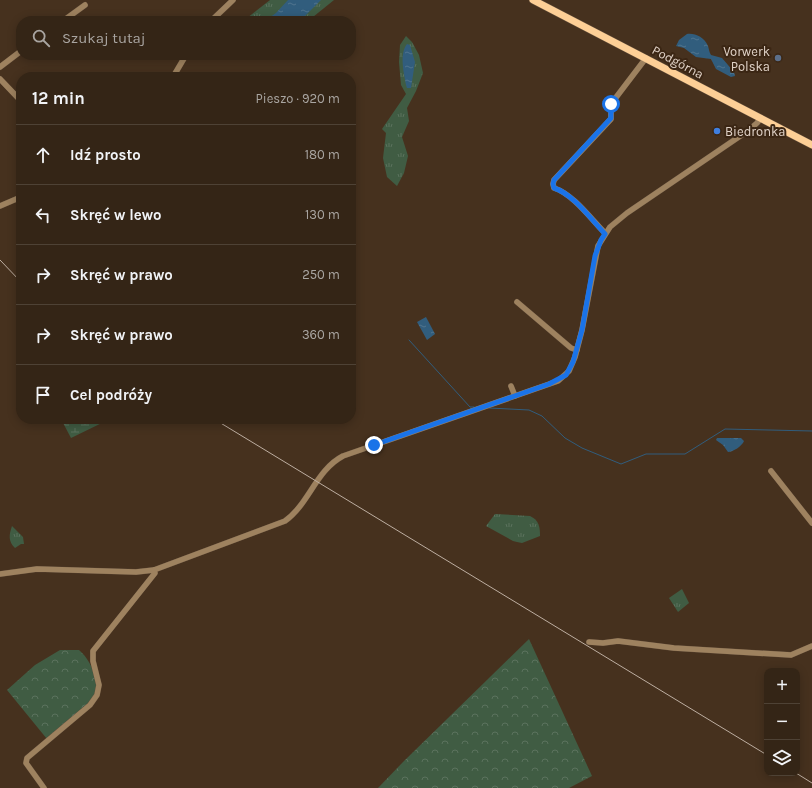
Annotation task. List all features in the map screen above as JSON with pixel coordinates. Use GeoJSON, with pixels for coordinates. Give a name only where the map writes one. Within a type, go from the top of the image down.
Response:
{"type":"FeatureCollection","features":[{"type":"Feature","properties":{"kind":"main road","name":"Podgórna"},"geometry":{"type":"LineString","coordinates":[[533,0],[812,145]]}},
{"type":"Feature","properties":{"kind":"street"},"geometry":{"type":"LineString","coordinates":[[216,16],[233,0]]}},
{"type":"Feature","properties":{"kind":"street"},"geometry":{"type":"LineString","coordinates":[[70,16],[85,5]]}},
{"type":"Feature","properties":{"kind":"street"},"geometry":{"type":"LineString","coordinates":[[0,67],[16,55]]}},
{"type":"Feature","properties":{"kind":"street"},"geometry":{"type":"LineString","coordinates":[[605,234],[565,192],[554,188],[553,184],[554,180],[611,118],[611,104],[646,58]]}},
{"type":"Feature","properties":{"kind":"street"},"geometry":{"type":"LineString","coordinates":[[176,72],[183,60]]}},
{"type":"Feature","properties":{"kind":"street"},"geometry":{"type":"LineString","coordinates":[[0,79],[16,96]]}},
{"type":"Feature","properties":{"kind":"street"},"geometry":{"type":"LineString","coordinates":[[0,574],[45,569],[136,572],[154,570],[285,521],[296,513],[332,462],[343,456],[549,384],[563,377],[570,370],[577,350],[595,256],[601,240],[610,227],[627,213],[749,130],[757,124],[761,118]]}},
{"type":"Feature","properties":{"kind":"street"},"geometry":{"type":"LineString","coordinates":[[0,206],[16,198]]}},
{"type":"Feature","properties":{"kind":"street"},"geometry":{"type":"LineString","coordinates":[[517,302],[571,348],[577,350]]}},
{"type":"Feature","properties":{"kind":"street"},"geometry":{"type":"LineString","coordinates":[[511,386],[515,396]]}},
{"type":"Feature","properties":{"kind":"street"},"geometry":{"type":"LineString","coordinates":[[771,471],[812,523]]}},
{"type":"Feature","properties":{"kind":"street"},"geometry":{"type":"LineString","coordinates":[[44,788],[26,763],[27,758],[90,705],[97,695],[99,685],[93,661],[93,651],[155,573],[154,570]]}},
{"type":"Feature","properties":{"kind":"street"},"geometry":{"type":"LineString","coordinates":[[589,642],[603,643],[618,641],[674,648],[791,655],[812,646]]}},
{"type":"Feature","properties":{"kind":"green space"},"geometry":{"type":"Polygon","coordinates":[[[270,0],[334,0],[314,16],[249,16],[270,0]]]}},
{"type":"Feature","properties":{"kind":"green space"},"geometry":{"type":"Polygon","coordinates":[[[406,36],[412,42],[419,55],[423,73],[407,108],[409,121],[402,137],[408,156],[404,173],[397,186],[387,177],[383,158],[386,133],[382,129],[406,94],[401,85],[399,62],[400,45],[406,36]]]}},
{"type":"Feature","properties":{"kind":"green space"},"geometry":{"type":"Polygon","coordinates":[[[64,424],[100,424],[71,438],[64,424]]]}},
{"type":"Feature","properties":{"kind":"green space"},"geometry":{"type":"Polygon","coordinates":[[[495,514],[530,516],[538,524],[540,536],[522,543],[513,541],[486,526],[495,514]]]}},
{"type":"Feature","properties":{"kind":"green space"},"geometry":{"type":"Polygon","coordinates":[[[12,526],[23,537],[24,544],[21,544],[15,548],[11,543],[10,538],[12,526]]]}},
{"type":"Feature","properties":{"kind":"green space"},"geometry":{"type":"Polygon","coordinates":[[[682,589],[689,603],[678,612],[669,598],[682,589]]]}},
{"type":"Feature","properties":{"kind":"green space"},"geometry":{"type":"Polygon","coordinates":[[[529,639],[592,776],[569,788],[378,788],[404,761],[529,639]]]}},
{"type":"Feature","properties":{"kind":"green space"},"geometry":{"type":"Polygon","coordinates":[[[60,650],[79,650],[82,653],[94,672],[96,690],[95,695],[87,706],[47,739],[7,690],[35,665],[60,650]]]}},
{"type":"Feature","properties":{"kind":"water"},"geometry":{"type":"Polygon","coordinates":[[[288,0],[321,0],[305,16],[272,16],[288,0]]]}},
{"type":"Feature","properties":{"kind":"water"},"geometry":{"type":"Polygon","coordinates":[[[687,34],[693,34],[702,38],[708,46],[711,55],[722,58],[734,72],[735,76],[731,77],[716,69],[711,59],[696,57],[684,48],[676,46],[679,40],[687,34]]]}},
{"type":"Feature","properties":{"kind":"water"},"geometry":{"type":"Polygon","coordinates":[[[407,44],[410,45],[415,62],[411,88],[407,88],[406,85],[403,64],[403,53],[407,44]]]}},
{"type":"Feature","properties":{"kind":"water"},"geometry":{"type":"Polygon","coordinates":[[[426,317],[435,334],[427,340],[417,322],[426,317]]]}},
{"type":"Feature","properties":{"kind":"water"},"geometry":{"type":"Polygon","coordinates":[[[717,438],[741,438],[744,441],[737,448],[728,452],[723,445],[716,440],[717,438]]]}},
{"type":"Feature","properties":{"kind":"waterway"},"geometry":{"type":"LineString","coordinates":[[409,340],[470,407],[474,407]]}},
{"type":"Feature","properties":{"kind":"waterway"},"geometry":{"type":"LineString","coordinates":[[489,408],[529,410],[542,416],[565,438],[582,448],[621,464],[646,454],[685,454],[725,429],[812,431]]}},
{"type":"Feature","properties":{"kind":"railway"},"geometry":{"type":"LineString","coordinates":[[0,260],[16,277]]}},
{"type":"Feature","properties":{"kind":"railway"},"geometry":{"type":"LineString","coordinates":[[222,424],[764,753]]}},
{"type":"Feature","properties":{"kind":"railway"},"geometry":{"type":"LineString","coordinates":[[800,776],[812,783]]}},
{"type":"Feature","properties":{"kind":"place","name":"Vorwerk Polska"},"geometry":{"type":"Point","coordinates":[778,58]}},
{"type":"Feature","properties":{"kind":"place","name":"Biedronka"},"geometry":{"type":"Point","coordinates":[717,131]}},
{"type":"Feature","properties":{"kind":"route"},"geometry":{"type":"LineString","coordinates":[[374,445],[549,384],[563,377],[569,371],[575,357],[582,330],[595,256],[598,246],[605,234],[565,192],[554,188],[553,184],[554,180],[611,118],[611,104]]}}]}
